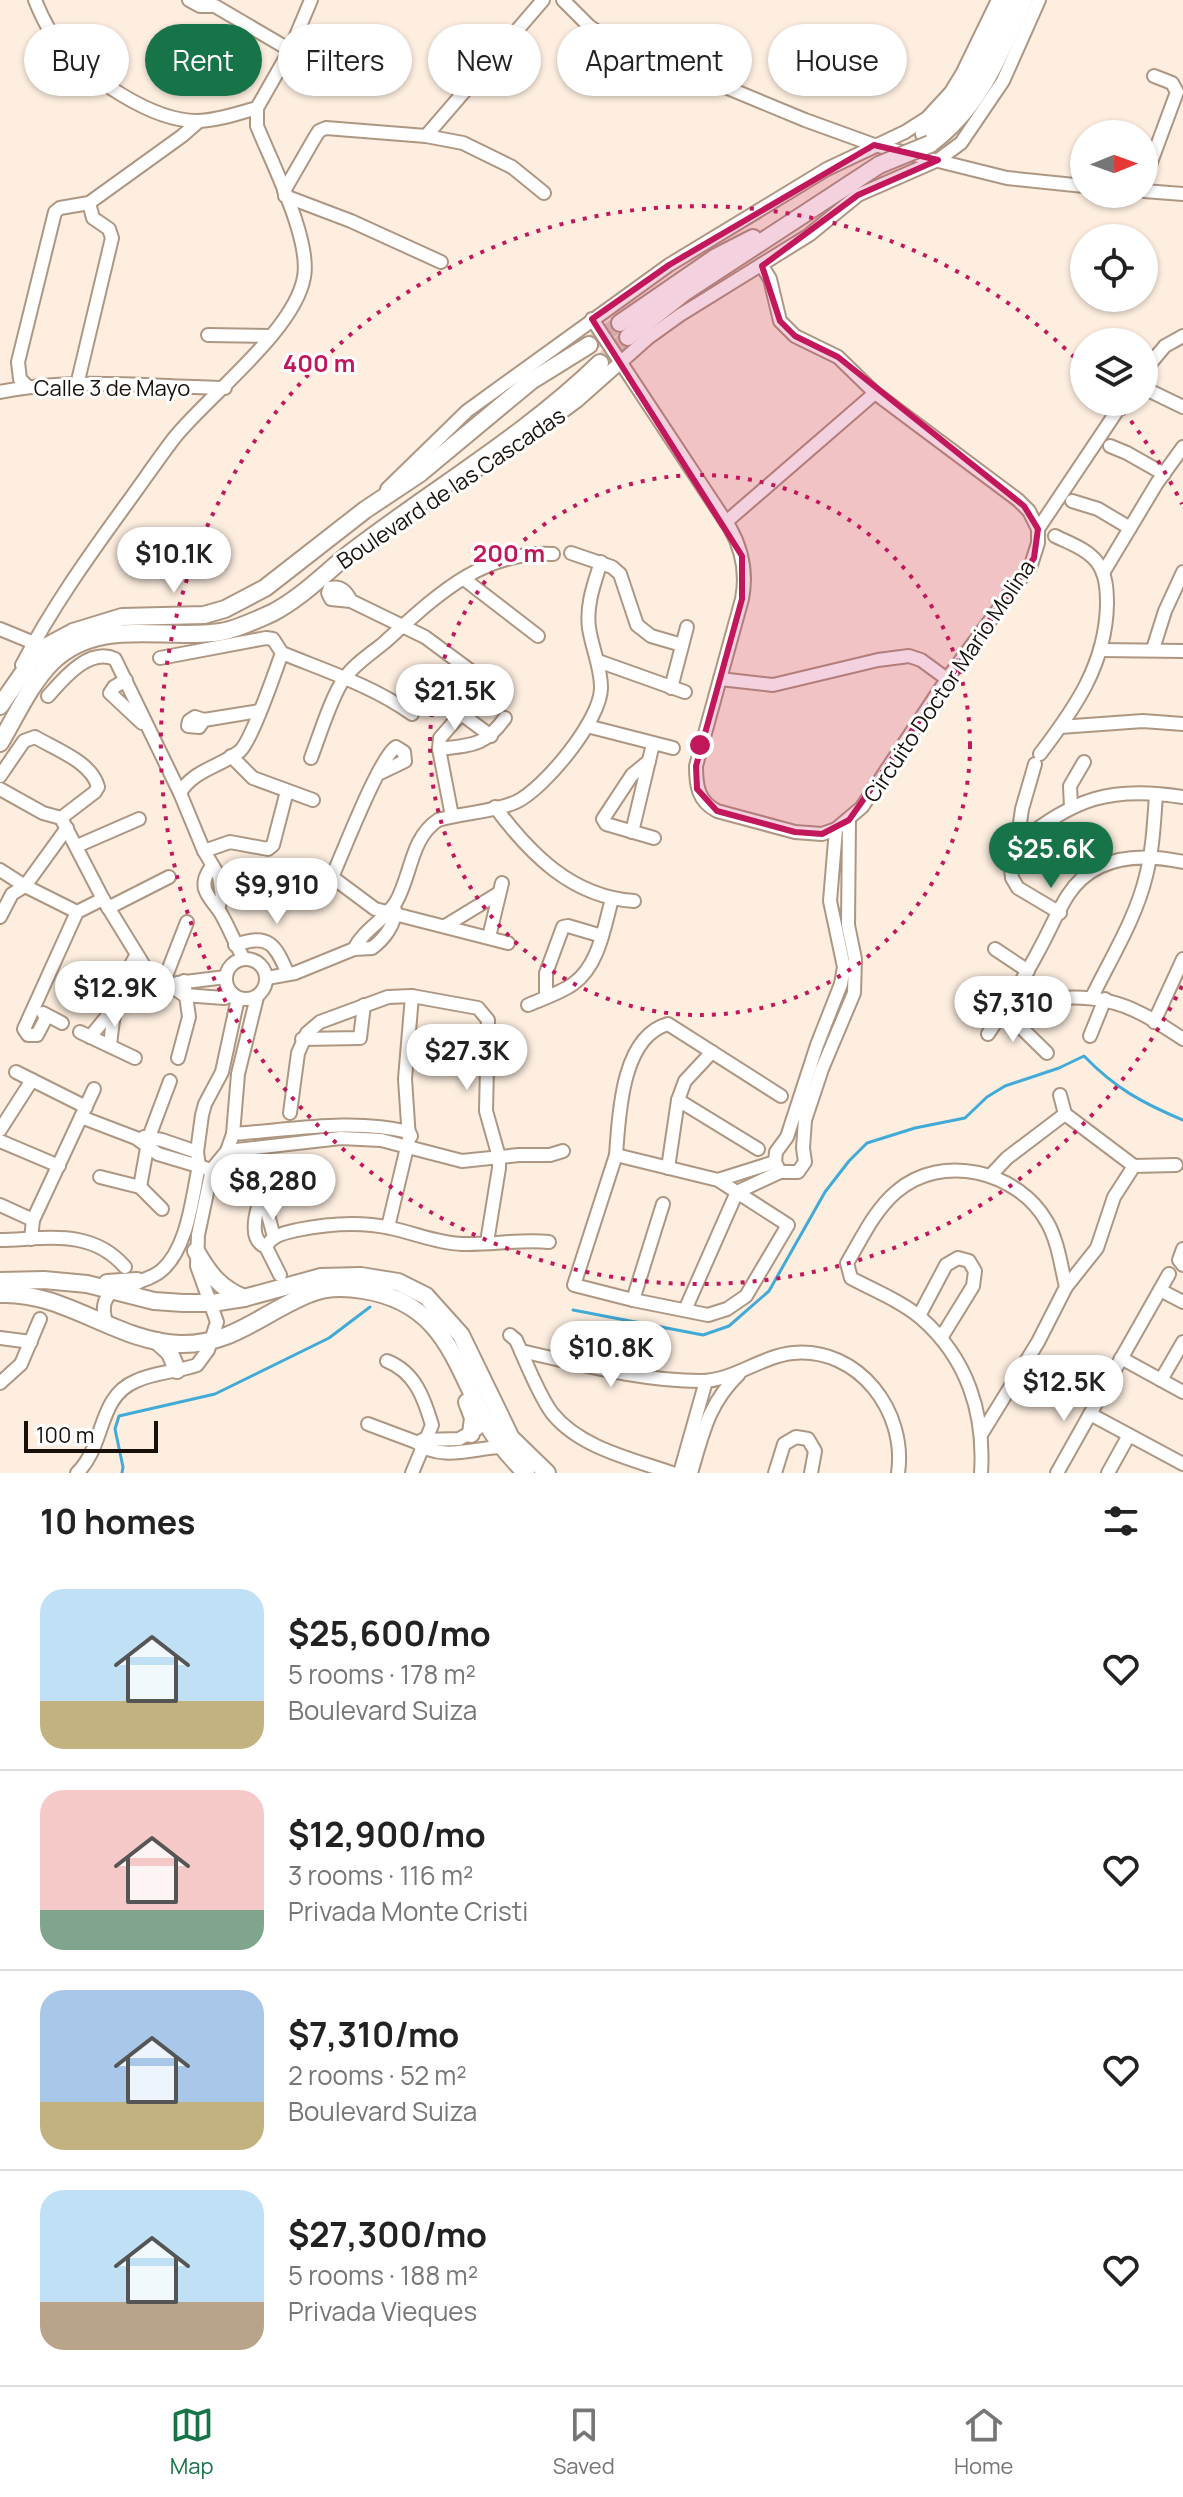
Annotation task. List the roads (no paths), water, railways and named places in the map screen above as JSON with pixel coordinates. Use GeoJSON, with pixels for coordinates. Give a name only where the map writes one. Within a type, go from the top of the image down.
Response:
{"type":"FeatureCollection","features":[{"type":"Feature","properties":{"kind":"main road"},"geometry":{"type":"LineString","coordinates":[[927,139],[948,115],[970,81],[1009,0]]}},
{"type":"Feature","properties":{"kind":"main road"},"geometry":{"type":"LineString","coordinates":[[624,330],[716,257],[753,238],[876,156],[952,128],[978,95],[1024,0]]}},
{"type":"Feature","properties":{"kind":"main road"},"geometry":{"type":"LineString","coordinates":[[365,510],[419,474],[531,381],[589,345]]}},
{"type":"Feature","properties":{"kind":"main road"},"geometry":{"type":"LineString","coordinates":[[411,511],[557,403],[600,363]]}},
{"type":"Feature","properties":{"kind":"main road","name":"Boulevard de las Cascadas"},"geometry":{"type":"LineString","coordinates":[[0,706],[47,646],[73,632],[122,617],[204,615],[242,601],[295,567],[365,510]]}},
{"type":"Feature","properties":{"kind":"main road","name":"Boulevard de las Cascadas"},"geometry":{"type":"LineString","coordinates":[[0,743],[37,679],[64,652],[116,633],[200,634],[223,632],[244,625],[302,594],[350,554],[411,511]]}},
{"type":"Feature","properties":{"kind":"main road"},"geometry":{"type":"LineString","coordinates":[[196,1251],[215,1280],[244,1298]]}},
{"type":"Feature","properties":{"kind":"main road"},"geometry":{"type":"LineString","coordinates":[[87,1284],[154,1301],[212,1303],[244,1298],[302,1281],[339,1276],[389,1280],[426,1296],[461,1335],[506,1442],[526,1473]]}},
{"type":"Feature","properties":{"kind":"main road"},"geometry":{"type":"LineString","coordinates":[[0,1281],[44,1280],[87,1284],[137,1281]]}},
{"type":"Feature","properties":{"kind":"main road"},"geometry":{"type":"LineString","coordinates":[[0,1294],[44,1298],[107,1325],[157,1341],[179,1344],[211,1343],[311,1292],[351,1288],[372,1291],[408,1305],[439,1332],[458,1361],[485,1421],[506,1442],[547,1473]]}},
{"type":"Feature","properties":{"kind":"main road"},"geometry":{"type":"LineString","coordinates":[[157,1341],[170,1353],[177,1370]]}},
{"type":"Feature","properties":{"kind":"main road"},"geometry":{"type":"LineString","coordinates":[[468,1385],[466,1393],[473,1418],[474,1441]]}},
{"type":"Feature","properties":{"kind":"street"},"geometry":{"type":"LineString","coordinates":[[35,0],[43,20],[57,41],[99,79],[160,113],[198,122],[257,108]]}},
{"type":"Feature","properties":{"kind":"street"},"geometry":{"type":"LineString","coordinates":[[189,0],[200,6],[215,6],[278,50]]}},
{"type":"Feature","properties":{"kind":"street"},"geometry":{"type":"LineString","coordinates":[[301,24],[311,0]]}},
{"type":"Feature","properties":{"kind":"street"},"geometry":{"type":"LineString","coordinates":[[426,136],[543,0]]}},
{"type":"Feature","properties":{"kind":"street"},"geometry":{"type":"LineString","coordinates":[[563,0],[605,37],[805,120],[876,156],[938,160],[1007,178],[1070,185]]}},
{"type":"Feature","properties":{"kind":"street","name":"Boulevard de las Cascadas"},"geometry":{"type":"LineString","coordinates":[[365,510],[467,411],[592,319],[669,265],[827,169],[876,156],[939,107],[962,74],[998,0]]}},
{"type":"Feature","properties":{"kind":"street","name":"Boulevard de las Cascadas"},"geometry":{"type":"LineString","coordinates":[[411,511],[536,433],[680,315],[809,235],[858,195],[938,160],[961,143],[994,96],[1039,0]]}},
{"type":"Feature","properties":{"kind":"street"},"geometry":{"type":"LineString","coordinates":[[9,691],[34,643],[87,560],[177,435],[225,388],[271,336],[299,293],[304,277],[301,241],[257,126],[257,108],[278,72]]}},
{"type":"Feature","properties":{"kind":"street"},"geometry":{"type":"LineString","coordinates":[[1154,76],[1172,83],[1177,92],[1158,143]]}},
{"type":"Feature","properties":{"kind":"street"},"geometry":{"type":"LineString","coordinates":[[28,387],[20,379],[18,362],[51,218],[60,208],[89,203],[198,122]]}},
{"type":"Feature","properties":{"kind":"street"},"geometry":{"type":"LineString","coordinates":[[284,194],[314,139],[326,128],[426,136],[463,143],[512,167],[544,193]]}},
{"type":"Feature","properties":{"kind":"street"},"geometry":{"type":"LineString","coordinates":[[1158,192],[1183,194]]}},
{"type":"Feature","properties":{"kind":"street"},"geometry":{"type":"LineString","coordinates":[[284,194],[441,262]]}},
{"type":"Feature","properties":{"kind":"street"},"geometry":{"type":"LineString","coordinates":[[77,385],[112,238],[109,229],[93,218],[89,203]]}},
{"type":"Feature","properties":{"kind":"street","name":"Circuito Doctor Mario Molina"},"geometry":{"type":"LineString","coordinates":[[762,266],[770,279],[780,321],[795,336],[838,357],[875,393],[1018,500],[1029,511],[1038,529],[1038,543],[1031,565],[947,679],[862,807],[836,829]]}},
{"type":"Feature","properties":{"kind":"street"},"geometry":{"type":"LineString","coordinates":[[592,319],[739,546],[745,577],[742,599],[696,766],[697,789],[701,798],[707,806],[717,811],[795,832],[822,834],[836,829],[830,901],[844,967],[841,984],[787,1137],[776,1152],[778,1167]]}},
{"type":"Feature","properties":{"kind":"street"},"geometry":{"type":"LineString","coordinates":[[208,335],[271,336]]}},
{"type":"Feature","properties":{"kind":"street"},"geometry":{"type":"LineString","coordinates":[[1158,354],[1165,346],[1183,336]]}},
{"type":"Feature","properties":{"kind":"street","name":"Calle 3 de Mayo"},"geometry":{"type":"LineString","coordinates":[[0,392],[28,387],[77,385],[225,388]]}},
{"type":"Feature","properties":{"kind":"street"},"geometry":{"type":"LineString","coordinates":[[726,522],[875,393]]}},
{"type":"Feature","properties":{"kind":"street"},"geometry":{"type":"LineString","coordinates":[[1158,395],[1183,407]]}},
{"type":"Feature","properties":{"kind":"street"},"geometry":{"type":"LineString","coordinates":[[1038,529],[1114,416]]}},
{"type":"Feature","properties":{"kind":"street"},"geometry":{"type":"LineString","coordinates":[[1110,446],[1164,474]]}},
{"type":"Feature","properties":{"kind":"street"},"geometry":{"type":"LineString","coordinates":[[1103,573],[1183,447]]}},
{"type":"Feature","properties":{"kind":"street"},"geometry":{"type":"LineString","coordinates":[[1072,501],[1098,509],[1130,528]]}},
{"type":"Feature","properties":{"kind":"street"},"geometry":{"type":"LineString","coordinates":[[1055,536],[1088,554],[1103,573],[1107,612],[1100,650],[1086,688],[1037,759],[1022,809],[1011,868],[1018,888],[1060,913]]}},
{"type":"Feature","properties":{"kind":"street"},"geometry":{"type":"LineString","coordinates":[[571,553],[601,562],[620,574],[637,625],[651,636],[682,645]]}},
{"type":"Feature","properties":{"kind":"street"},"geometry":{"type":"LineString","coordinates":[[311,758],[344,678],[417,612],[494,561],[517,555],[553,554]]}},
{"type":"Feature","properties":{"kind":"street"},"geometry":{"type":"LineString","coordinates":[[267,978],[288,974],[354,949],[363,935],[392,911],[420,838],[428,826],[452,816],[515,802],[533,791],[550,773],[587,726],[601,699],[588,604],[601,562]]}},
{"type":"Feature","properties":{"kind":"street"},"geometry":{"type":"LineString","coordinates":[[1153,649],[1165,611],[1183,572]]}},
{"type":"Feature","properties":{"kind":"street"},"geometry":{"type":"LineString","coordinates":[[464,579],[538,636]]}},
{"type":"Feature","properties":{"kind":"street"},"geometry":{"type":"LineString","coordinates":[[351,601],[425,637],[475,674]]}},
{"type":"Feature","properties":{"kind":"street"},"geometry":{"type":"LineString","coordinates":[[671,688],[687,627]]}},
{"type":"Feature","properties":{"kind":"street"},"geometry":{"type":"LineString","coordinates":[[0,629],[34,643]]}},
{"type":"Feature","properties":{"kind":"street"},"geometry":{"type":"LineString","coordinates":[[160,658],[273,639],[282,653],[391,699],[412,714]]}},
{"type":"Feature","properties":{"kind":"street"},"geometry":{"type":"LineString","coordinates":[[1100,650],[1183,651]]}},
{"type":"Feature","properties":{"kind":"street"},"geometry":{"type":"LineString","coordinates":[[180,793],[195,776],[242,749],[282,653]]}},
{"type":"Feature","properties":{"kind":"street"},"geometry":{"type":"LineString","coordinates":[[720,679],[773,685],[903,656],[921,660],[947,679]]}},
{"type":"Feature","properties":{"kind":"street"},"geometry":{"type":"LineString","coordinates":[[48,696],[73,668],[105,657],[115,659],[180,793],[204,851],[219,876],[222,885],[218,909],[244,959]]}},
{"type":"Feature","properties":{"kind":"street"},"geometry":{"type":"LineString","coordinates":[[598,661],[685,692]]}},
{"type":"Feature","properties":{"kind":"street"},"geometry":{"type":"LineString","coordinates":[[126,680],[110,693],[147,727]]}},
{"type":"Feature","properties":{"kind":"street"},"geometry":{"type":"LineString","coordinates":[[440,698],[491,736]]}},
{"type":"Feature","properties":{"kind":"street"},"geometry":{"type":"LineString","coordinates":[[204,720],[259,711]]}},
{"type":"Feature","properties":{"kind":"street"},"geometry":{"type":"LineString","coordinates":[[452,816],[439,749],[440,738],[461,714]]}},
{"type":"Feature","properties":{"kind":"street"},"geometry":{"type":"LineString","coordinates":[[439,749],[475,745],[491,736],[505,718]]}},
{"type":"Feature","properties":{"kind":"street"},"geometry":{"type":"LineString","coordinates":[[1060,727],[1143,721],[1183,724]]}},
{"type":"Feature","properties":{"kind":"street"},"geometry":{"type":"LineString","coordinates":[[587,726],[673,748]]}},
{"type":"Feature","properties":{"kind":"street"},"geometry":{"type":"LineString","coordinates":[[0,776],[29,737],[35,737],[82,764],[98,787],[64,823],[25,886],[12,894],[0,917]]}},
{"type":"Feature","properties":{"kind":"street"},"geometry":{"type":"LineString","coordinates":[[632,832],[653,744]]}},
{"type":"Feature","properties":{"kind":"street"},"geometry":{"type":"LineString","coordinates":[[231,756],[253,778],[313,800]]}},
{"type":"Feature","properties":{"kind":"street"},"geometry":{"type":"LineString","coordinates":[[649,761],[632,775],[603,819],[606,824],[654,838]]}},
{"type":"Feature","properties":{"kind":"street"},"geometry":{"type":"LineString","coordinates":[[1071,807],[1070,786],[1084,762]]}},
{"type":"Feature","properties":{"kind":"street"},"geometry":{"type":"LineString","coordinates":[[332,877],[365,799],[380,773]]}},
{"type":"Feature","properties":{"kind":"street"},"geometry":{"type":"LineString","coordinates":[[0,789],[64,823],[105,904],[146,969],[167,983],[224,998],[236,996]]}},
{"type":"Feature","properties":{"kind":"street"},"geometry":{"type":"LineString","coordinates":[[204,851],[230,842],[268,849],[273,845],[287,791]]}},
{"type":"Feature","properties":{"kind":"street"},"geometry":{"type":"LineString","coordinates":[[1017,844],[1071,807],[1116,794],[1183,797]]}},
{"type":"Feature","properties":{"kind":"street"},"geometry":{"type":"LineString","coordinates":[[1090,1036],[1099,998],[1136,905],[1150,857],[1156,795]]}},
{"type":"Feature","properties":{"kind":"street"},"geometry":{"type":"LineString","coordinates":[[495,807],[528,849],[564,878],[612,899],[634,901]]}},
{"type":"Feature","properties":{"kind":"street"},"geometry":{"type":"LineString","coordinates":[[77,846],[139,819]]}},
{"type":"Feature","properties":{"kind":"street"},"geometry":{"type":"LineString","coordinates":[[718,1180],[778,1167],[798,1172],[805,1162],[805,1120],[854,993],[857,976],[848,925],[849,820]]}},
{"type":"Feature","properties":{"kind":"street"},"geometry":{"type":"LineString","coordinates":[[988,1034],[1028,971],[1068,895],[1080,881],[1102,865],[1132,857],[1183,862]]}},
{"type":"Feature","properties":{"kind":"street"},"geometry":{"type":"LineString","coordinates":[[834,858],[847,860]]}},
{"type":"Feature","properties":{"kind":"street"},"geometry":{"type":"LineString","coordinates":[[305,869],[332,877],[375,909],[508,943]]}},
{"type":"Feature","properties":{"kind":"street"},"geometry":{"type":"LineString","coordinates":[[0,870],[77,912],[105,904],[169,877]]}},
{"type":"Feature","properties":{"kind":"street"},"geometry":{"type":"LineString","coordinates":[[445,926],[501,888],[489,937]]}},
{"type":"Feature","properties":{"kind":"street"},"geometry":{"type":"LineString","coordinates":[[528,1005],[572,985],[584,974],[602,936],[612,899]]}},
{"type":"Feature","properties":{"kind":"street"},"geometry":{"type":"LineString","coordinates":[[47,1016],[37,1035],[28,1035],[24,1029],[77,912]]}},
{"type":"Feature","properties":{"kind":"street"},"geometry":{"type":"LineString","coordinates":[[167,983],[187,922]]}},
{"type":"Feature","properties":{"kind":"street"},"geometry":{"type":"LineString","coordinates":[[546,997],[546,973],[563,927],[602,936]]}},
{"type":"Feature","properties":{"kind":"street"},"geometry":{"type":"LineString","coordinates":[[235,945],[262,938],[281,957],[288,974]]}},
{"type":"Feature","properties":{"kind":"street"},"geometry":{"type":"LineString","coordinates":[[995,949],[1028,971]]}},
{"type":"Feature","properties":{"kind":"street"},"geometry":{"type":"LineString","coordinates":[[110,1046],[114,1008],[124,976],[136,956]]}},
{"type":"Feature","properties":{"kind":"street"},"geometry":{"type":"LineString","coordinates":[[77,1473],[91,1456],[114,1396],[134,1381],[197,1365],[204,1359],[211,1343],[217,1322],[200,1279],[196,1251],[212,1169],[227,1151],[233,1134],[238,1074],[257,997],[264,989],[267,978],[263,968],[255,961],[244,959],[236,962],[229,969],[227,984],[236,996],[244,1000],[257,997]]}},
{"type":"Feature","properties":{"kind":"street"},"geometry":{"type":"LineString","coordinates":[[1154,1022],[1183,959]]}},
{"type":"Feature","properties":{"kind":"street"},"geometry":{"type":"LineString","coordinates":[[184,988],[226,977]]}},
{"type":"Feature","properties":{"kind":"street"},"geometry":{"type":"LineString","coordinates":[[178,1058],[189,1017],[184,988]]}},
{"type":"Feature","properties":{"kind":"street"},"geometry":{"type":"LineString","coordinates":[[107,1325],[103,1304],[114,1291],[151,1277],[163,1269],[176,1253],[199,1166],[197,1152],[205,1104],[222,1072],[236,996]]}},
{"type":"Feature","properties":{"kind":"street"},"geometry":{"type":"LineString","coordinates":[[388,1227],[412,1142],[405,1079],[412,996]]}},
{"type":"Feature","properties":{"kind":"street"},"geometry":{"type":"LineString","coordinates":[[290,1113],[302,1039],[320,1022],[388,997],[412,996],[478,1008],[488,1020],[486,1111],[499,1157],[487,1242]]}},
{"type":"Feature","properties":{"kind":"street"},"geometry":{"type":"LineString","coordinates":[[1004,1008],[1064,997],[1099,998],[1141,1013],[1183,1039]]}},
{"type":"Feature","properties":{"kind":"street"},"geometry":{"type":"LineString","coordinates":[[302,1039],[360,1038],[364,1005]]}},
{"type":"Feature","properties":{"kind":"street"},"geometry":{"type":"LineString","coordinates":[[33,1008],[62,1023]]}},
{"type":"Feature","properties":{"kind":"street"},"geometry":{"type":"LineString","coordinates":[[114,1008],[85,1034],[135,1058]]}},
{"type":"Feature","properties":{"kind":"street"},"geometry":{"type":"LineString","coordinates":[[1004,1008],[1047,1053]]}},
{"type":"Feature","properties":{"kind":"street"},"geometry":{"type":"LineString","coordinates":[[616,1155],[718,1180],[788,1225],[746,1296],[727,1309],[708,1315],[574,1285],[616,1155],[621,1095],[642,1043],[658,1026],[668,1024],[781,1096]]}},
{"type":"Feature","properties":{"kind":"street"},"geometry":{"type":"LineString","coordinates":[[817,1045],[830,1051]]}},
{"type":"Feature","properties":{"kind":"street"},"geometry":{"type":"LineString","coordinates":[[668,1168],[678,1100],[685,1081],[712,1052]]}},
{"type":"Feature","properties":{"kind":"street"},"geometry":{"type":"LineString","coordinates":[[16,1072],[84,1112],[144,1141],[197,1152]]}},
{"type":"Feature","properties":{"kind":"street"},"geometry":{"type":"LineString","coordinates":[[222,1072],[238,1074]]}},
{"type":"Feature","properties":{"kind":"street"},"geometry":{"type":"LineString","coordinates":[[0,1130],[32,1080]]}},
{"type":"Feature","properties":{"kind":"street"},"geometry":{"type":"LineString","coordinates":[[140,1187],[144,1141],[170,1081]]}},
{"type":"Feature","properties":{"kind":"street"},"geometry":{"type":"LineString","coordinates":[[31,1239],[33,1220],[94,1089]]}},
{"type":"Feature","properties":{"kind":"street"},"geometry":{"type":"LineString","coordinates":[[1060,1095],[1065,1114],[1134,1166],[1176,1165]]}},
{"type":"Feature","properties":{"kind":"street"},"geometry":{"type":"LineString","coordinates":[[678,1100],[758,1149]]}},
{"type":"Feature","properties":{"kind":"street"},"geometry":{"type":"LineString","coordinates":[[991,1175],[1007,1158],[1065,1114]]}},
{"type":"Feature","properties":{"kind":"street"},"geometry":{"type":"LineString","coordinates":[[233,1134],[326,1125],[394,1128],[412,1142],[442,1157],[462,1161],[550,1155],[563,1151]]}},
{"type":"Feature","properties":{"kind":"street"},"geometry":{"type":"LineString","coordinates":[[282,1131],[282,1146]]}},
{"type":"Feature","properties":{"kind":"street"},"geometry":{"type":"LineString","coordinates":[[227,1151],[341,1138],[412,1142]]}},
{"type":"Feature","properties":{"kind":"street"},"geometry":{"type":"LineString","coordinates":[[0,1141],[59,1166]]}},
{"type":"Feature","properties":{"kind":"street"},"geometry":{"type":"LineString","coordinates":[[144,1141],[158,1154],[212,1169]]}},
{"type":"Feature","properties":{"kind":"street"},"geometry":{"type":"LineString","coordinates":[[982,1433],[1038,1342],[1066,1287],[1097,1248],[1114,1197],[1134,1166]]}},
{"type":"Feature","properties":{"kind":"street"},"geometry":{"type":"LineString","coordinates":[[685,1310],[737,1192],[778,1167]]}},
{"type":"Feature","properties":{"kind":"street"},"geometry":{"type":"LineString","coordinates":[[272,1168],[257,1210],[254,1237],[259,1245],[288,1233],[324,1225],[364,1224],[388,1227],[436,1242],[466,1244],[524,1239],[549,1242]]}},
{"type":"Feature","properties":{"kind":"street"},"geometry":{"type":"LineString","coordinates":[[981,1473],[982,1433],[969,1382],[941,1338],[919,1316],[851,1278],[847,1263],[871,1222],[898,1190],[915,1180],[948,1171],[991,1175],[1012,1185],[1040,1211],[1054,1238],[1066,1287]]}},
{"type":"Feature","properties":{"kind":"street"},"geometry":{"type":"LineString","coordinates":[[100,1177],[140,1187],[162,1209]]}},
{"type":"Feature","properties":{"kind":"street"},"geometry":{"type":"LineString","coordinates":[[263,1196],[270,1242],[280,1275]]}},
{"type":"Feature","properties":{"kind":"street"},"geometry":{"type":"LineString","coordinates":[[633,1300],[663,1204]]}},
{"type":"Feature","properties":{"kind":"street"},"geometry":{"type":"LineString","coordinates":[[0,1205],[33,1220]]}},
{"type":"Feature","properties":{"kind":"street"},"geometry":{"type":"LineString","coordinates":[[0,1240],[79,1239],[107,1248],[125,1267]]}},
{"type":"Feature","properties":{"kind":"street"},"geometry":{"type":"LineString","coordinates":[[919,1316],[946,1265],[958,1258],[969,1261],[975,1271],[973,1286],[941,1338]]}},
{"type":"Feature","properties":{"kind":"street"},"geometry":{"type":"LineString","coordinates":[[1057,1473],[1169,1274]]}},
{"type":"Feature","properties":{"kind":"street"},"geometry":{"type":"LineString","coordinates":[[1160,1290],[1183,1302]]}},
{"type":"Feature","properties":{"kind":"street"},"geometry":{"type":"LineString","coordinates":[[0,1383],[21,1364],[40,1319]]}},
{"type":"Feature","properties":{"kind":"street"},"geometry":{"type":"LineString","coordinates":[[510,1335],[551,1412],[575,1435],[605,1450],[672,1473]]}},
{"type":"Feature","properties":{"kind":"street"},"geometry":{"type":"LineString","coordinates":[[0,1338],[31,1342]]}},
{"type":"Feature","properties":{"kind":"street"},"geometry":{"type":"LineString","coordinates":[[1161,1380],[1183,1342]]}},
{"type":"Feature","properties":{"kind":"street"},"geometry":{"type":"LineString","coordinates":[[521,1351],[646,1377],[706,1381],[741,1372],[791,1353],[823,1356],[854,1369],[880,1395],[899,1444],[898,1473]]}},
{"type":"Feature","properties":{"kind":"street"},"geometry":{"type":"LineString","coordinates":[[1121,1358],[1183,1392]]}},
{"type":"Feature","properties":{"kind":"street"},"geometry":{"type":"LineString","coordinates":[[387,1361],[403,1368],[416,1384],[432,1425],[412,1473]]}},
{"type":"Feature","properties":{"kind":"street"},"geometry":{"type":"LineString","coordinates":[[691,1473],[709,1412],[720,1394],[741,1372]]}},
{"type":"Feature","properties":{"kind":"street"},"geometry":{"type":"LineString","coordinates":[[706,1381],[720,1394]]}},
{"type":"Feature","properties":{"kind":"street"},"geometry":{"type":"LineString","coordinates":[[680,1473],[706,1381]]}},
{"type":"Feature","properties":{"kind":"street"},"geometry":{"type":"LineString","coordinates":[[1090,1414],[1183,1464]]}},
{"type":"Feature","properties":{"kind":"street"},"geometry":{"type":"LineString","coordinates":[[474,1441],[485,1421]]}},
{"type":"Feature","properties":{"kind":"street"},"geometry":{"type":"LineString","coordinates":[[368,1424],[422,1443],[459,1439],[506,1442]]}},
{"type":"Feature","properties":{"kind":"street"},"geometry":{"type":"LineString","coordinates":[[1108,1473],[1129,1435]]}},
{"type":"Feature","properties":{"kind":"street"},"geometry":{"type":"LineString","coordinates":[[775,1473],[784,1444],[796,1437],[808,1439],[815,1451],[811,1473]]}},
{"type":"Feature","properties":{"kind":"waterway"},"geometry":{"type":"LineString","coordinates":[[573,1310],[703,1335],[729,1326],[769,1291],[825,1192],[867,1143],[915,1128],[965,1118],[987,1097],[1005,1086],[1084,1056],[1130,1094],[1183,1120]]}},
{"type":"Feature","properties":{"kind":"waterway"},"geometry":{"type":"LineString","coordinates":[[122,1473],[115,1429],[119,1416],[215,1394],[329,1338],[370,1307]]}},
{"type":"Feature","properties":{"kind":"tunnel"},"geometry":{"type":"LineString","coordinates":[[589,345],[620,323]]}},
{"type":"Feature","properties":{"kind":"tunnel"},"geometry":{"type":"LineString","coordinates":[[600,363],[628,337]]}}]}
